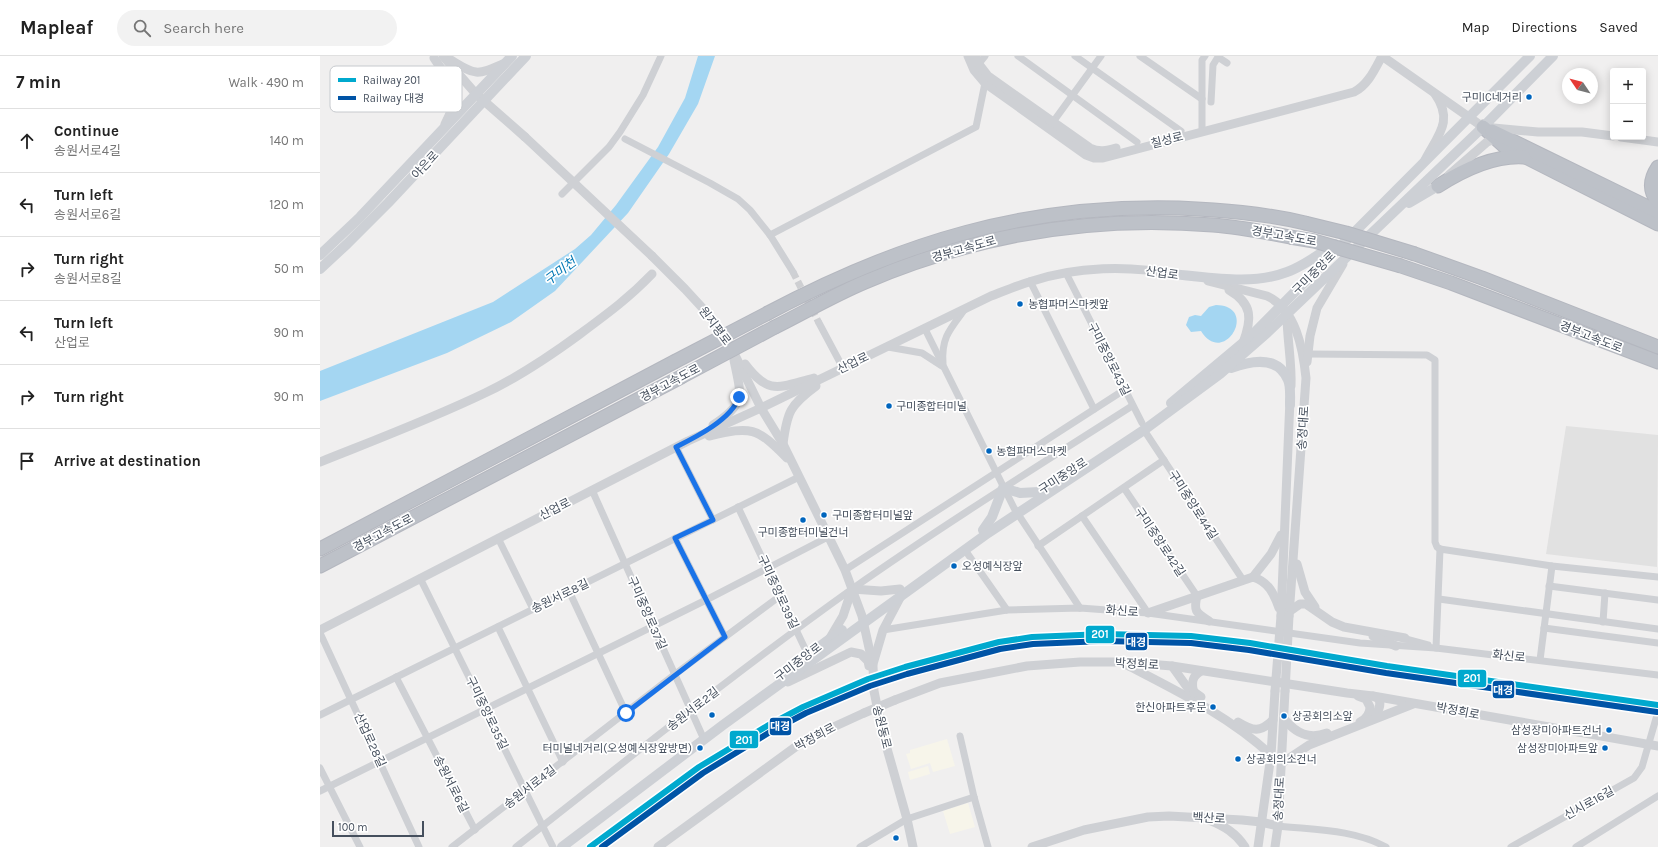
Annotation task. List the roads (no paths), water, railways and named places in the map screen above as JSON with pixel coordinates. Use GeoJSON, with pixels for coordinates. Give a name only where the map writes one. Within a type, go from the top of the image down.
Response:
{"type":"FeatureCollection","features":[{"type":"Feature","properties":{"kind":"highway"},"geometry":{"type":"LineString","coordinates":[[1483,127],[1500,137],[1658,212]]}},
{"type":"Feature","properties":{"kind":"highway"},"geometry":{"type":"LineString","coordinates":[[1500,137],[1504,146],[1658,224]]}},
{"type":"Feature","properties":{"kind":"highway"},"geometry":{"type":"LineString","coordinates":[[1438,186],[1473,167],[1505,157],[1526,157]]}},
{"type":"Feature","properties":{"kind":"highway"},"geometry":{"type":"LineString","coordinates":[[1658,167],[1653,175],[1651,189],[1658,202]]}},
{"type":"Feature","properties":{"kind":"highway","name":"경부고속도로"},"geometry":{"type":"LineString","coordinates":[[320,549],[825,284],[904,252],[955,235],[1026,218],[1071,212],[1149,208],[1219,210],[1284,218],[1346,233],[1415,254],[1482,278],[1658,347]]}},
{"type":"Feature","properties":{"kind":"highway","name":"경부고속도로"},"geometry":{"type":"LineString","coordinates":[[320,566],[775,327],[864,283],[947,252],[1033,232],[1071,227],[1168,222],[1214,225],[1314,241],[1401,266],[1452,283],[1658,362]]}},
{"type":"Feature","properties":{"kind":"main road","name":"야은로"},"geometry":{"type":"LineString","coordinates":[[462,109],[512,56]]}},
{"type":"Feature","properties":{"kind":"main road","name":"야은로"},"geometry":{"type":"LineString","coordinates":[[320,269],[388,204],[526,56]]}},
{"type":"Feature","properties":{"kind":"main road","name":"구미중앙로"},"geometry":{"type":"LineString","coordinates":[[562,847],[983,530],[1015,511],[1143,427],[1220,374],[1284,310],[1357,230],[1530,56]]}},
{"type":"Feature","properties":{"kind":"main road","name":"구미중앙로"},"geometry":{"type":"LineString","coordinates":[[900,593],[965,550],[1039,492],[1143,427],[1172,401],[1349,255],[1483,127],[1553,56]]}},
{"type":"Feature","properties":{"kind":"main road","name":"야은로"},"geometry":{"type":"LineString","coordinates":[[320,255],[360,217],[459,112]]}},
{"type":"Feature","properties":{"kind":"main road"},"geometry":{"type":"LineString","coordinates":[[1392,214],[1438,186]]}},
{"type":"Feature","properties":{"kind":"main road"},"geometry":{"type":"LineString","coordinates":[[1171,274],[1245,280],[1272,276],[1287,272],[1307,262],[1357,230]]}},
{"type":"Feature","properties":{"kind":"main road"},"geometry":{"type":"LineString","coordinates":[[1220,374],[1230,368],[1245,363],[1273,363],[1285,374],[1289,381],[1290,404]]}},
{"type":"Feature","properties":{"kind":"main road"},"geometry":{"type":"LineString","coordinates":[[983,530],[992,517],[1003,488],[1020,493],[1039,492]]}},
{"type":"Feature","properties":{"kind":"main road","name":"구미중앙로"},"geometry":{"type":"LineString","coordinates":[[554,847],[828,640],[863,620]]}},
{"type":"Feature","properties":{"kind":"street"},"geometry":{"type":"LineString","coordinates":[[438,56],[459,66]]}},
{"type":"Feature","properties":{"kind":"street"},"geometry":{"type":"LineString","coordinates":[[438,56],[448,66]]}},
{"type":"Feature","properties":{"kind":"street"},"geometry":{"type":"LineString","coordinates":[[438,56],[443,66]]}},
{"type":"Feature","properties":{"kind":"street"},"geometry":{"type":"LineString","coordinates":[[562,194],[609,147],[620,132],[643,95],[661,56]]}},
{"type":"Feature","properties":{"kind":"street","name":"칠성로"},"geometry":{"type":"LineString","coordinates":[[968,56],[976,63],[986,79],[1086,155],[1094,158],[1103,158],[1202,129],[1354,92],[1361,88],[1371,76],[1382,56]]}},
{"type":"Feature","properties":{"kind":"street"},"geometry":{"type":"LineString","coordinates":[[976,63],[985,56]]}},
{"type":"Feature","properties":{"kind":"street","name":"칠성로"},"geometry":{"type":"LineString","coordinates":[[1018,56],[1137,142]]}},
{"type":"Feature","properties":{"kind":"street","name":"칠성로"},"geometry":{"type":"LineString","coordinates":[[1075,56],[1181,130]]}},
{"type":"Feature","properties":{"kind":"street"},"geometry":{"type":"LineString","coordinates":[[1053,122],[1101,56]]}},
{"type":"Feature","properties":{"kind":"street"},"geometry":{"type":"LineString","coordinates":[[1140,56],[1202,100]]}},
{"type":"Feature","properties":{"kind":"street"},"geometry":{"type":"LineString","coordinates":[[1211,102],[1213,65],[1219,57],[1226,64],[1232,56]]}},
{"type":"Feature","properties":{"kind":"street"},"geometry":{"type":"LineString","coordinates":[[1382,56],[1483,127],[1538,132],[1582,132],[1610,136]]}},
{"type":"Feature","properties":{"kind":"street"},"geometry":{"type":"LineString","coordinates":[[1201,57],[1202,129]]}},
{"type":"Feature","properties":{"kind":"street"},"geometry":{"type":"LineString","coordinates":[[462,68],[476,73],[484,72],[505,64]]}},
{"type":"Feature","properties":{"kind":"street"},"geometry":{"type":"LineString","coordinates":[[770,235],[976,127],[986,79]]}},
{"type":"Feature","properties":{"kind":"street","name":"칠성로"},"geometry":{"type":"LineString","coordinates":[[986,79],[1053,122],[1090,148],[1097,151],[1106,151],[1181,130],[1202,129]]}},
{"type":"Feature","properties":{"kind":"street"},"geometry":{"type":"LineString","coordinates":[[462,80],[484,101]]}},
{"type":"Feature","properties":{"kind":"street"},"geometry":{"type":"LineString","coordinates":[[1422,164],[1445,120],[1443,108],[1431,90]]}},
{"type":"Feature","properties":{"kind":"street","name":"원지평로"},"geometry":{"type":"LineString","coordinates":[[484,101],[525,137],[652,256],[708,314],[731,347],[761,408]]}},
{"type":"Feature","properties":{"kind":"street"},"geometry":{"type":"LineString","coordinates":[[443,129],[452,112]]}},
{"type":"Feature","properties":{"kind":"street"},"geometry":{"type":"LineString","coordinates":[[1438,186],[1487,142],[1500,137],[1538,132]]}},
{"type":"Feature","properties":{"kind":"street"},"geometry":{"type":"LineString","coordinates":[[1643,140],[1658,142]]}},
{"type":"Feature","properties":{"kind":"street"},"geometry":{"type":"LineString","coordinates":[[627,141],[738,199],[750,210],[770,235],[793,272]]}},
{"type":"Feature","properties":{"kind":"street"},"geometry":{"type":"LineString","coordinates":[[1306,378],[1310,336],[1317,308],[1349,255]]}},
{"type":"Feature","properties":{"kind":"street","name":"산업로"},"geometry":{"type":"LineString","coordinates":[[320,630],[688,441],[761,408],[991,296],[1030,281],[1066,273],[1111,269],[1171,274],[1266,296],[1274,299],[1284,310]]}},
{"type":"Feature","properties":{"kind":"street","name":"구미중앙로43길"},"geometry":{"type":"LineString","coordinates":[[1066,273],[1143,427]]}},
{"type":"Feature","properties":{"kind":"street"},"geometry":{"type":"LineString","coordinates":[[320,462],[448,410],[486,393],[518,376],[561,348],[624,302],[652,274]]}},
{"type":"Feature","properties":{"kind":"street"},"geometry":{"type":"LineString","coordinates":[[1030,281],[1094,409]]}},
{"type":"Feature","properties":{"kind":"street"},"geometry":{"type":"LineString","coordinates":[[1219,284],[1240,296],[1247,306],[1250,321],[1243,343]]}},
{"type":"Feature","properties":{"kind":"street"},"geometry":{"type":"LineString","coordinates":[[944,367],[942,350],[944,341],[950,330],[966,309]]}},
{"type":"Feature","properties":{"kind":"street","name":"송정대로"},"geometry":{"type":"LineString","coordinates":[[1258,847],[1271,755],[1275,691],[1295,550],[1306,378],[1299,338],[1284,310]]}},
{"type":"Feature","properties":{"kind":"street","name":"송정대로"},"geometry":{"type":"LineString","coordinates":[[1275,847],[1278,826],[1285,720],[1287,614],[1284,523],[1291,364],[1284,310]]}},
{"type":"Feature","properties":{"kind":"street"},"geometry":{"type":"LineString","coordinates":[[819,323],[840,370]]}},
{"type":"Feature","properties":{"kind":"street"},"geometry":{"type":"LineString","coordinates":[[925,329],[1015,511],[1080,608]]}},
{"type":"Feature","properties":{"kind":"street"},"geometry":{"type":"LineString","coordinates":[[731,347],[758,380],[773,386],[784,386],[840,370]]}},
{"type":"Feature","properties":{"kind":"street"},"geometry":{"type":"LineString","coordinates":[[688,441],[726,416],[738,403],[740,388],[731,347]]}},
{"type":"Feature","properties":{"kind":"street"},"geometry":{"type":"LineString","coordinates":[[888,347],[922,353],[944,367]]}},
{"type":"Feature","properties":{"kind":"street"},"geometry":{"type":"LineString","coordinates":[[1308,354],[1428,355],[1434,358],[1436,363],[1435,542],[1437,547],[1440,549],[1552,566],[1658,577]]}},
{"type":"Feature","properties":{"kind":"street"},"geometry":{"type":"LineString","coordinates":[[783,444],[787,420],[796,402],[840,370]]}},
{"type":"Feature","properties":{"kind":"street"},"geometry":{"type":"LineString","coordinates":[[845,570],[1124,390]]}},
{"type":"Feature","properties":{"kind":"street"},"geometry":{"type":"LineString","coordinates":[[828,640],[843,616],[852,589],[1003,488],[1132,406]]}},
{"type":"Feature","properties":{"kind":"street","name":"송원동로"},"geometry":{"type":"LineString","coordinates":[[761,408],[783,444],[845,570],[863,620],[873,666],[874,691],[882,731],[914,847]]}},
{"type":"Feature","properties":{"kind":"street","name":"구미중앙로44길"},"geometry":{"type":"LineString","coordinates":[[1143,427],[1243,580]]}},
{"type":"Feature","properties":{"kind":"street"},"geometry":{"type":"LineString","coordinates":[[688,441],[738,430],[747,430],[759,433],[765,437],[793,464]]}},
{"type":"Feature","properties":{"kind":"street"},"geometry":{"type":"LineString","coordinates":[[676,447],[713,520]]}},
{"type":"Feature","properties":{"kind":"street"},"geometry":{"type":"LineString","coordinates":[[1038,546],[1164,460]]}},
{"type":"Feature","properties":{"kind":"street","name":"송원서로8길"},"geometry":{"type":"LineString","coordinates":[[320,715],[799,477]]}},
{"type":"Feature","properties":{"kind":"street","name":"구미중앙로42길"},"geometry":{"type":"LineString","coordinates":[[1124,488],[1197,596]]}},
{"type":"Feature","properties":{"kind":"street","name":"구미중앙로37길"},"geometry":{"type":"LineString","coordinates":[[592,490],[702,735]]}},
{"type":"Feature","properties":{"kind":"street","name":"구미중앙로39길"},"geometry":{"type":"LineString","coordinates":[[738,507],[808,655]]}},
{"type":"Feature","properties":{"kind":"street"},"geometry":{"type":"LineString","coordinates":[[1082,516],[1148,613],[1253,577],[1262,580],[1267,585],[1277,602],[1287,614],[1300,604],[1306,604],[1338,625],[1352,629],[1404,638],[1436,648],[1440,549]]}},
{"type":"Feature","properties":{"kind":"street"},"geometry":{"type":"LineString","coordinates":[[1253,577],[1276,546],[1284,523]]}},
{"type":"Feature","properties":{"kind":"street"},"geometry":{"type":"LineString","coordinates":[[320,791],[706,600],[828,537]]}},
{"type":"Feature","properties":{"kind":"street"},"geometry":{"type":"LineString","coordinates":[[498,538],[533,609]]}},
{"type":"Feature","properties":{"kind":"street"},"geometry":{"type":"LineString","coordinates":[[675,538],[725,637]]}},
{"type":"Feature","properties":{"kind":"street"},"geometry":{"type":"LineString","coordinates":[[965,550],[1007,610]]}},
{"type":"Feature","properties":{"kind":"street"},"geometry":{"type":"LineString","coordinates":[[1295,550],[1298,572],[1304,592],[1318,611]]}},
{"type":"Feature","properties":{"kind":"street"},"geometry":{"type":"LineString","coordinates":[[1540,660],[1552,566]]}},
{"type":"Feature","properties":{"kind":"street","name":"구미중앙로35길"},"geometry":{"type":"LineString","coordinates":[[420,578],[554,847]]}},
{"type":"Feature","properties":{"kind":"street"},"geometry":{"type":"LineString","coordinates":[[1550,586],[1658,600]]}},
{"type":"Feature","properties":{"kind":"street"},"geometry":{"type":"LineString","coordinates":[[852,589],[900,593],[883,630],[873,666]]}},
{"type":"Feature","properties":{"kind":"street","name":"송원서로2길"},"geometry":{"type":"LineString","coordinates":[[516,847],[690,710],[852,589]]}},
{"type":"Feature","properties":{"kind":"street"},"geometry":{"type":"LineString","coordinates":[[569,591],[626,713]]}},
{"type":"Feature","properties":{"kind":"street"},"geometry":{"type":"LineString","coordinates":[[1603,622],[1605,593]]}},
{"type":"Feature","properties":{"kind":"street","name":"송원서로4길"},"geometry":{"type":"LineString","coordinates":[[452,847],[674,675],[780,596]]}},
{"type":"Feature","properties":{"kind":"street"},"geometry":{"type":"LineString","coordinates":[[1197,596],[1195,607],[1197,613],[1209,621]]}},
{"type":"Feature","properties":{"kind":"street"},"geometry":{"type":"LineString","coordinates":[[1439,599],[1658,629]]}},
{"type":"Feature","properties":{"kind":"street","name":"화신로"},"geometry":{"type":"LineString","coordinates":[[883,630],[1007,610],[1080,608],[1148,613],[1360,643],[1436,648],[1658,675]]}},
{"type":"Feature","properties":{"kind":"street"},"geometry":{"type":"LineString","coordinates":[[498,626],[563,762]]}},
{"type":"Feature","properties":{"kind":"street"},"geometry":{"type":"LineString","coordinates":[[1544,628],[1658,643]]}},
{"type":"Feature","properties":{"kind":"street"},"geometry":{"type":"LineString","coordinates":[[1363,631],[1396,646]]}},
{"type":"Feature","properties":{"kind":"street","name":"산업로28길"},"geometry":{"type":"LineString","coordinates":[[320,633],[420,847]]}},
{"type":"Feature","properties":{"kind":"street","name":"화신로"},"geometry":{"type":"LineString","coordinates":[[1360,643],[1390,638],[1404,638]]}},
{"type":"Feature","properties":{"kind":"street"},"geometry":{"type":"LineString","coordinates":[[772,689],[844,654],[856,652],[861,654],[868,661],[874,691]]}},
{"type":"Feature","properties":{"kind":"street","name":"박정희로"},"geometry":{"type":"LineString","coordinates":[[658,847],[805,740],[864,712],[940,682],[1027,666],[1080,662],[1123,662],[1172,666],[1373,696],[1658,746]]}},
{"type":"Feature","properties":{"kind":"street"},"geometry":{"type":"LineString","coordinates":[[1123,662],[1192,695],[1254,739],[1271,755]]}},
{"type":"Feature","properties":{"kind":"street"},"geometry":{"type":"LineString","coordinates":[[1172,666],[1182,689],[1244,726],[1260,730],[1273,720]]}},
{"type":"Feature","properties":{"kind":"street"},"geometry":{"type":"LineString","coordinates":[[1192,695],[1191,685],[1193,679],[1197,673],[1201,671]]}},
{"type":"Feature","properties":{"kind":"street","name":"송원서로6길"},"geometry":{"type":"LineString","coordinates":[[396,677],[475,830]]}},
{"type":"Feature","properties":{"kind":"street"},"geometry":{"type":"LineString","coordinates":[[1347,693],[1360,696],[1368,703],[1370,711],[1367,720]]}},
{"type":"Feature","properties":{"kind":"street"},"geometry":{"type":"LineString","coordinates":[[1282,763],[1309,745],[1367,720],[1376,714],[1380,706],[1379,699],[1373,696]]}},
{"type":"Feature","properties":{"kind":"street"},"geometry":{"type":"LineString","coordinates":[[1285,720],[1292,728],[1307,736],[1322,735],[1414,703]]}},
{"type":"Feature","properties":{"kind":"street","name":"신시로16길"},"geometry":{"type":"LineString","coordinates":[[1511,847],[1634,778],[1642,767],[1657,715]]}},
{"type":"Feature","properties":{"kind":"street"},"geometry":{"type":"LineString","coordinates":[[960,736],[974,797],[988,847]]}},
{"type":"Feature","properties":{"kind":"street"},"geometry":{"type":"LineString","coordinates":[[320,768],[360,847]]}},
{"type":"Feature","properties":{"kind":"street"},"geometry":{"type":"LineString","coordinates":[[1576,847],[1658,796]]}},
{"type":"Feature","properties":{"kind":"street"},"geometry":{"type":"LineString","coordinates":[[860,847],[907,819],[974,797]]}},
{"type":"Feature","properties":{"kind":"street","name":"백산로"},"geometry":{"type":"LineString","coordinates":[[1032,847],[1084,830],[1136,819],[1169,816],[1261,822],[1278,826],[1340,832],[1363,837],[1386,847]]}},
{"type":"Feature","properties":{"kind":"street"},"geometry":{"type":"LineString","coordinates":[[1202,817],[1222,826],[1234,834],[1245,847]]}},
{"type":"Feature","properties":{"kind":"water","name":"구미천"},"geometry":{"type":"Polygon","coordinates":[[[698,56],[715,56],[698,104],[669,154],[628,213],[555,291],[511,322],[447,353],[320,401],[320,371],[493,302],[575,249],[591,235],[616,205],[658,147],[685,98],[698,56]]]}},
{"type":"Feature","properties":{"kind":"water"},"geometry":{"type":"Polygon","coordinates":[[[1216,305],[1229,308],[1235,315],[1237,323],[1234,332],[1227,339],[1219,343],[1210,341],[1201,331],[1191,332],[1186,325],[1189,317],[1195,315],[1201,316],[1209,307],[1216,305]]]}},
{"type":"Feature","properties":{"kind":"tunnel"},"geometry":{"type":"LineString","coordinates":[[793,272],[819,323]]}},
{"type":"Feature","properties":{"kind":"tunnel"},"geometry":{"type":"LineString","coordinates":[[1657,715],[1658,704]]}},
{"type":"Feature","properties":{"kind":"rail line","name":"201"},"geometry":{"type":"LineString","coordinates":[[590,847],[699,767],[767,726],[803,707],[868,679],[905,667],[999,642],[1032,637],[1104,634],[1191,636],[1250,643],[1387,666],[1658,705]]}},
{"type":"Feature","properties":{"kind":"rail line","name":"대경"},"geometry":{"type":"LineString","coordinates":[[602,847],[703,773],[770,732],[806,713],[870,686],[907,674],[1000,649],[1033,644],[1104,641],[1191,643],[1249,650],[1386,673],[1657,712]]}},
{"type":"Feature","properties":{"kind":"place","name":"구미IC네거리"},"geometry":{"type":"Point","coordinates":[1529,97]}},
{"type":"Feature","properties":{"kind":"place","name":"농협파머스마켓앞"},"geometry":{"type":"Point","coordinates":[1020,304]}},
{"type":"Feature","properties":{"kind":"place","name":"구미종합터미널"},"geometry":{"type":"Point","coordinates":[889,406]}},
{"type":"Feature","properties":{"kind":"place","name":"농협파머스마켓"},"geometry":{"type":"Point","coordinates":[989,451]}},
{"type":"Feature","properties":{"kind":"place","name":"구미종합터미널앞"},"geometry":{"type":"Point","coordinates":[824,515]}},
{"type":"Feature","properties":{"kind":"place","name":"구미종합터미널건너"},"geometry":{"type":"Point","coordinates":[803,520]}},
{"type":"Feature","properties":{"kind":"place","name":"오성예식장앞"},"geometry":{"type":"Point","coordinates":[954,566]}},
{"type":"Feature","properties":{"kind":"place","name":"한신아파트후문"},"geometry":{"type":"Point","coordinates":[1213,707]}},
{"type":"Feature","properties":{"kind":"place","name":"상공회의소앞"},"geometry":{"type":"Point","coordinates":[1284,716]}},
{"type":"Feature","properties":{"kind":"place","name":"삼성장미아파트건너"},"geometry":{"type":"Point","coordinates":[1609,730]}},
{"type":"Feature","properties":{"kind":"place","name":"터미널네거리(오성예식장앞방면)"},"geometry":{"type":"Point","coordinates":[700,748]}},
{"type":"Feature","properties":{"kind":"place","name":"삼성장미아파트앞"},"geometry":{"type":"Point","coordinates":[1605,748]}},
{"type":"Feature","properties":{"kind":"place","name":"상공회의소건너"},"geometry":{"type":"Point","coordinates":[1238,759]}}]}
